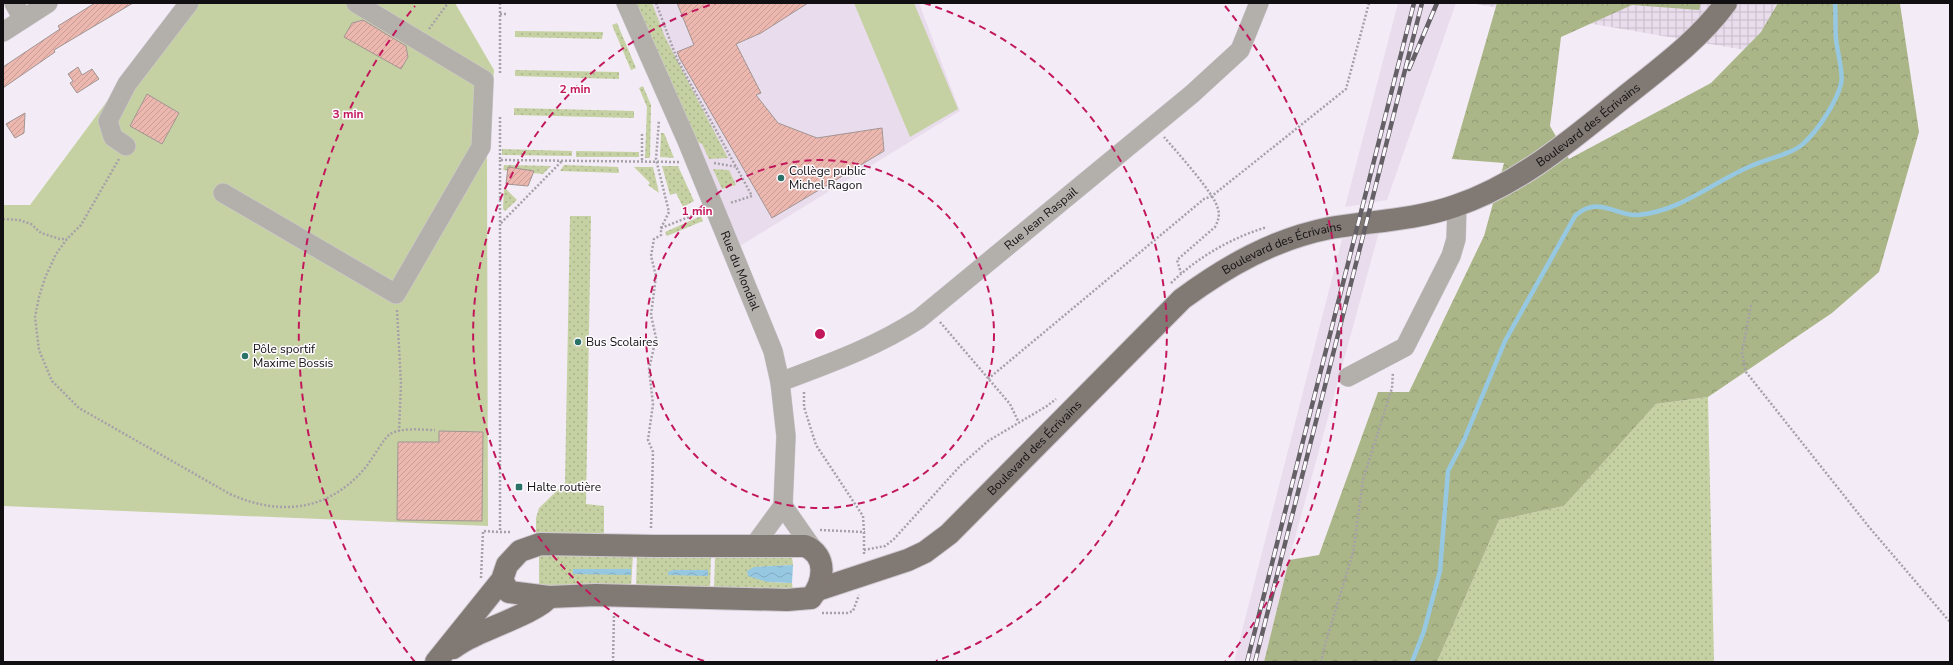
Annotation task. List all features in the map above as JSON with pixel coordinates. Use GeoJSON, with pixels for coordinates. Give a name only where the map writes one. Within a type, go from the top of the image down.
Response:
{"type":"FeatureCollection","features":[{"type":"Feature","properties":{"kind":"main road","name":"Boulevard des Écrivains"},"geometry":{"type":"LineString","coordinates":[[502,580],[509,592],[549,596],[596,595],[787,600],[811,598],[817,590],[873,566],[908,560],[925,552],[949,534],[1182,299],[1217,274],[1262,249],[1296,237],[1329,228],[1411,217],[1457,206],[1504,185],[1561,147],[1642,84],[1689,43],[1719,13],[1726,3]]}},
{"type":"Feature","properties":{"kind":"main road"},"geometry":{"type":"LineString","coordinates":[[439,658],[502,580],[507,565],[520,551],[540,544],[753,547],[805,546],[815,547],[854,570],[873,566]]}},
{"type":"Feature","properties":{"kind":"main road"},"geometry":{"type":"LineString","coordinates":[[815,547],[822,574],[817,590]]}},
{"type":"Feature","properties":{"kind":"main road"},"geometry":{"type":"LineString","coordinates":[[439,658],[471,637],[535,607],[546,600],[549,596]]}},
{"type":"Feature","properties":{"kind":"street"},"geometry":{"type":"LineString","coordinates":[[4,30],[18,11],[48,3]]}},
{"type":"Feature","properties":{"kind":"street"},"geometry":{"type":"LineString","coordinates":[[126,146],[113,137],[108,121],[127,84],[189,3]]}},
{"type":"Feature","properties":{"kind":"street"},"geometry":{"type":"LineString","coordinates":[[223,193],[396,294],[481,147],[484,80],[356,3]]}},
{"type":"Feature","properties":{"kind":"street","name":"Rue du Mondial"},"geometry":{"type":"LineString","coordinates":[[626,3],[687,142],[773,351],[780,382],[786,436],[783,506]]}},
{"type":"Feature","properties":{"kind":"street","name":"Rue Jean Raspail"},"geometry":{"type":"LineString","coordinates":[[780,382],[862,350],[893,336],[918,320],[1192,94],[1240,50],[1259,3]]}},
{"type":"Feature","properties":{"kind":"street"},"geometry":{"type":"LineString","coordinates":[[1348,377],[1405,346],[1412,336],[1451,256],[1456,239],[1457,206]]}},
{"type":"Feature","properties":{"kind":"street"},"geometry":{"type":"LineString","coordinates":[[753,547],[783,506],[815,547]]}},
{"type":"Feature","properties":{"kind":"path"},"geometry":{"type":"LineString","coordinates":[[420,42],[448,3]]}},
{"type":"Feature","properties":{"kind":"path"},"geometry":{"type":"LineString","coordinates":[[500,3],[500,75]]}},
{"type":"Feature","properties":{"kind":"path"},"geometry":{"type":"LineString","coordinates":[[656,3],[677,59],[752,196]]}},
{"type":"Feature","properties":{"kind":"path"},"geometry":{"type":"LineString","coordinates":[[988,379],[1204,199],[1212,196],[1346,89],[1369,3]]}},
{"type":"Feature","properties":{"kind":"path"},"geometry":{"type":"LineString","coordinates":[[500,14],[507,14]]}},
{"type":"Feature","properties":{"kind":"path"},"geometry":{"type":"LineString","coordinates":[[500,114],[500,532]]}},
{"type":"Feature","properties":{"kind":"path"},"geometry":{"type":"LineString","coordinates":[[651,534],[653,452],[648,440],[653,404],[649,369],[656,338],[651,315],[656,276],[651,256],[654,239],[661,234],[661,228],[668,212],[657,163],[660,117]]}},
{"type":"Feature","properties":{"kind":"path"},"geometry":{"type":"LineString","coordinates":[[642,134],[642,162]]}},
{"type":"Feature","properties":{"kind":"path"},"geometry":{"type":"LineString","coordinates":[[1164,136],[1212,196],[1218,208],[1219,220],[1215,227],[1177,260],[1182,273]]}},
{"type":"Feature","properties":{"kind":"path"},"geometry":{"type":"LineString","coordinates":[[126,146],[81,225],[67,239],[56,254],[45,278],[35,317],[39,350],[52,381],[79,408],[246,502],[283,508],[305,506],[337,493],[364,469],[389,435],[399,431],[436,430]]}},
{"type":"Feature","properties":{"kind":"path"},"geometry":{"type":"LineString","coordinates":[[678,154],[683,168]]}},
{"type":"Feature","properties":{"kind":"path"},"geometry":{"type":"LineString","coordinates":[[500,160],[657,163],[681,162]]}},
{"type":"Feature","properties":{"kind":"path"},"geometry":{"type":"LineString","coordinates":[[500,224],[563,161]]}},
{"type":"Feature","properties":{"kind":"path"},"geometry":{"type":"LineString","coordinates":[[661,228],[701,213],[699,206]]}},
{"type":"Feature","properties":{"kind":"path"},"geometry":{"type":"LineString","coordinates":[[3,219],[19,220],[31,224],[41,233],[60,239],[67,239]]}},
{"type":"Feature","properties":{"kind":"path"},"geometry":{"type":"LineString","coordinates":[[396,294],[401,384],[399,431]]}},
{"type":"Feature","properties":{"kind":"path"},"geometry":{"type":"LineString","coordinates":[[1751,305],[1742,353],[1746,372],[1884,545],[1950,622]]}},
{"type":"Feature","properties":{"kind":"path"},"geometry":{"type":"LineString","coordinates":[[939,322],[1010,404],[1019,422]]}},
{"type":"Feature","properties":{"kind":"path"},"geometry":{"type":"LineString","coordinates":[[1322,662],[1326,641],[1353,553],[1363,480],[1392,388],[1394,353]]}},
{"type":"Feature","properties":{"kind":"path"},"geometry":{"type":"LineString","coordinates":[[803,392],[804,407],[816,445],[863,516],[864,532],[873,566]]}},
{"type":"Feature","properties":{"kind":"path"},"geometry":{"type":"LineString","coordinates":[[481,586],[483,531],[512,532]]}},
{"type":"Feature","properties":{"kind":"path"},"geometry":{"type":"LineString","coordinates":[[815,547],[864,532]]}},
{"type":"Feature","properties":{"kind":"path"},"geometry":{"type":"LineString","coordinates":[[613,662],[614,609]]}},
{"type":"Feature","properties":{"kind":"shaded area","name":"Collège public Michel Ragon"},"geometry":{"type":"Polygon","coordinates":[[[640,3],[919,3],[960,111],[740,246],[640,3]]]}},
{"type":"Feature","properties":{"kind":"shaded area"},"geometry":{"type":"Polygon","coordinates":[[[1398,3],[1456,3],[1387,200],[1345,207],[1398,3]]]}},
{"type":"Feature","properties":{"kind":"shaded area"},"geometry":{"type":"Polygon","coordinates":[[[1470,3],[1867,3],[1745,50],[1470,3]]]}},
{"type":"Feature","properties":{"kind":"shaded area"},"geometry":{"type":"Polygon","coordinates":[[[1379,232],[1289,560],[1264,662],[1234,662],[1342,239],[1379,232]]]}},
{"type":"Feature","properties":{"kind":"green space","name":"Pôle sportif Maxime Bossis"},"geometry":{"type":"Polygon","coordinates":[[[180,3],[455,3],[494,70],[487,151],[488,526],[3,506],[3,205],[30,205],[180,3]]]}},
{"type":"Feature","properties":{"kind":"green space"},"geometry":{"type":"Polygon","coordinates":[[[635,3],[652,3],[665,37],[728,158],[709,159],[702,144],[694,141],[635,3]]]}},
{"type":"Feature","properties":{"kind":"green space"},"geometry":{"type":"Polygon","coordinates":[[[854,3],[914,3],[958,109],[910,137],[854,3]]]}},
{"type":"Feature","properties":{"kind":"green space"},"geometry":{"type":"Polygon","coordinates":[[[1497,3],[1701,3],[1699,10],[1632,5],[1561,37],[1550,126],[1569,159],[1711,83],[1761,32],[1778,3],[1905,3],[1900,4],[1919,132],[1879,272],[1832,313],[1708,397],[1656,404],[1564,506],[1499,520],[1437,662],[1264,662],[1289,560],[1319,555],[1378,392],[1409,392],[1484,236],[1504,163],[1452,159],[1497,3]]]}},
{"type":"Feature","properties":{"kind":"green space"},"geometry":{"type":"Polygon","coordinates":[[[617,23],[636,68],[631,70],[612,25],[617,23]]]}},
{"type":"Feature","properties":{"kind":"green space"},"geometry":{"type":"Polygon","coordinates":[[[515,31],[603,32],[602,39],[515,37],[515,31]]]}},
{"type":"Feature","properties":{"kind":"green space"},"geometry":{"type":"Polygon","coordinates":[[[515,70],[619,72],[619,79],[515,76],[515,70]]]}},
{"type":"Feature","properties":{"kind":"green space"},"geometry":{"type":"Polygon","coordinates":[[[643,86],[651,105],[650,158],[645,158],[647,107],[639,88],[643,86]]]}},
{"type":"Feature","properties":{"kind":"green space"},"geometry":{"type":"Polygon","coordinates":[[[514,108],[634,111],[634,118],[514,115],[514,108]]]}},
{"type":"Feature","properties":{"kind":"green space"},"geometry":{"type":"Polygon","coordinates":[[[661,133],[664,133],[674,158],[660,157],[661,133]]]}},
{"type":"Feature","properties":{"kind":"green space"},"geometry":{"type":"Polygon","coordinates":[[[502,149],[572,151],[572,156],[502,155],[502,149]]]}},
{"type":"Feature","properties":{"kind":"green space"},"geometry":{"type":"Polygon","coordinates":[[[576,151],[639,152],[639,157],[576,157],[576,151]]]}},
{"type":"Feature","properties":{"kind":"green space"},"geometry":{"type":"Polygon","coordinates":[[[504,165],[551,166],[543,174],[503,170],[504,165]]]}},
{"type":"Feature","properties":{"kind":"green space"},"geometry":{"type":"Polygon","coordinates":[[[564,165],[618,167],[619,173],[560,171],[564,165]]]}},
{"type":"Feature","properties":{"kind":"green space"},"geometry":{"type":"Polygon","coordinates":[[[662,166],[678,166],[694,201],[683,207],[676,193],[670,195],[662,166]]]}},
{"type":"Feature","properties":{"kind":"green space"},"geometry":{"type":"Polygon","coordinates":[[[634,167],[653,167],[659,193],[648,185],[650,183],[634,167]]]}},
{"type":"Feature","properties":{"kind":"green space"},"geometry":{"type":"Polygon","coordinates":[[[713,169],[729,170],[736,185],[722,189],[713,169]]]}},
{"type":"Feature","properties":{"kind":"green space"},"geometry":{"type":"Polygon","coordinates":[[[504,187],[517,200],[505,211],[503,209],[504,187]]]}},
{"type":"Feature","properties":{"kind":"green space"},"geometry":{"type":"Polygon","coordinates":[[[570,216],[591,216],[586,504],[604,506],[604,539],[536,539],[536,518],[539,508],[565,483],[570,216]]]}},
{"type":"Feature","properties":{"kind":"green space"},"geometry":{"type":"Polygon","coordinates":[[[701,216],[703,221],[667,236],[665,232],[701,216]]]}},
{"type":"Feature","properties":{"kind":"green space"},"geometry":{"type":"Polygon","coordinates":[[[1708,397],[1714,662],[1437,662],[1499,520],[1564,506],[1656,404],[1708,397]]]}},
{"type":"Feature","properties":{"kind":"green space"},"geometry":{"type":"Polygon","coordinates":[[[539,553],[633,554],[631,589],[539,587],[539,553]]]}},
{"type":"Feature","properties":{"kind":"green space"},"geometry":{"type":"Polygon","coordinates":[[[637,554],[711,556],[710,589],[636,588],[637,554]]]}},
{"type":"Feature","properties":{"kind":"green space"},"geometry":{"type":"Polygon","coordinates":[[[715,556],[792,556],[793,565],[756,567],[767,582],[792,583],[793,591],[714,590],[715,556]]]}},
{"type":"Feature","properties":{"kind":"water"},"geometry":{"type":"Polygon","coordinates":[[[793,565],[792,583],[767,582],[748,576],[747,571],[754,567],[793,565]]]}},
{"type":"Feature","properties":{"kind":"water"},"geometry":{"type":"Polygon","coordinates":[[[573,569],[631,569],[631,575],[573,574],[573,569]]]}},
{"type":"Feature","properties":{"kind":"water"},"geometry":{"type":"Polygon","coordinates":[[[673,570],[708,570],[708,576],[668,575],[668,572],[673,570]]]}},
{"type":"Feature","properties":{"kind":"building"},"geometry":{"type":"Polygon","coordinates":[[[95,3],[133,3],[54,50],[55,52],[3,88],[3,67],[60,29],[58,26],[95,3]]]}},
{"type":"Feature","properties":{"kind":"building"},"geometry":{"type":"Polygon","coordinates":[[[677,3],[808,3],[761,33],[736,44],[761,93],[756,95],[778,123],[817,138],[882,128],[884,151],[772,218],[680,59],[677,52],[694,45],[677,3]]]}},
{"type":"Feature","properties":{"kind":"building"},"geometry":{"type":"Polygon","coordinates":[[[363,20],[406,46],[408,57],[401,69],[344,37],[352,23],[363,20]]]}},
{"type":"Feature","properties":{"kind":"building"},"geometry":{"type":"Polygon","coordinates":[[[78,67],[82,75],[92,69],[99,79],[77,93],[70,83],[73,81],[68,74],[78,67]]]}},
{"type":"Feature","properties":{"kind":"building"},"geometry":{"type":"Polygon","coordinates":[[[147,94],[179,113],[162,144],[130,126],[147,94]]]}},
{"type":"Feature","properties":{"kind":"building"},"geometry":{"type":"Polygon","coordinates":[[[25,113],[24,133],[15,138],[6,124],[25,113]]]}},
{"type":"Feature","properties":{"kind":"building"},"geometry":{"type":"Polygon","coordinates":[[[508,167],[534,171],[528,186],[506,184],[508,167]]]}},
{"type":"Feature","properties":{"kind":"building"},"geometry":{"type":"Polygon","coordinates":[[[439,431],[483,432],[482,521],[397,520],[398,442],[439,442],[439,431]]]}},
{"type":"Feature","properties":{"kind":"waterway"},"geometry":{"type":"LineString","coordinates":[[1412,662],[1424,631],[1440,571],[1448,471],[1464,440],[1505,341],[1575,216],[1583,210],[1591,207],[1607,208],[1630,215],[1638,215],[1668,208],[1683,202],[1757,163],[1786,153],[1804,143],[1826,116],[1839,91],[1842,80],[1836,39],[1835,3]]}},
{"type":"Feature","properties":{"kind":"railway"},"geometry":{"type":"LineString","coordinates":[[1247,662],[1414,3]]}},
{"type":"Feature","properties":{"kind":"railway"},"geometry":{"type":"LineString","coordinates":[[1255,662],[1422,3]]}},
{"type":"Feature","properties":{"kind":"railway"},"geometry":{"type":"LineString","coordinates":[[1409,69],[1437,3]]}},
{"type":"Feature","properties":{"kind":"place","name":"Collège public Michel Ragon"},"geometry":{"type":"Point","coordinates":[781,178]}},
{"type":"Feature","properties":{"kind":"place","name":"Bus Scolaires"},"geometry":{"type":"Point","coordinates":[578,342]}},
{"type":"Feature","properties":{"kind":"place","name":"Pôle sportif Maxime Bossis"},"geometry":{"type":"Point","coordinates":[245,356]}},
{"type":"Feature","properties":{"kind":"place","name":"Halte routière"},"geometry":{"type":"Point","coordinates":[519,487]}}]}
